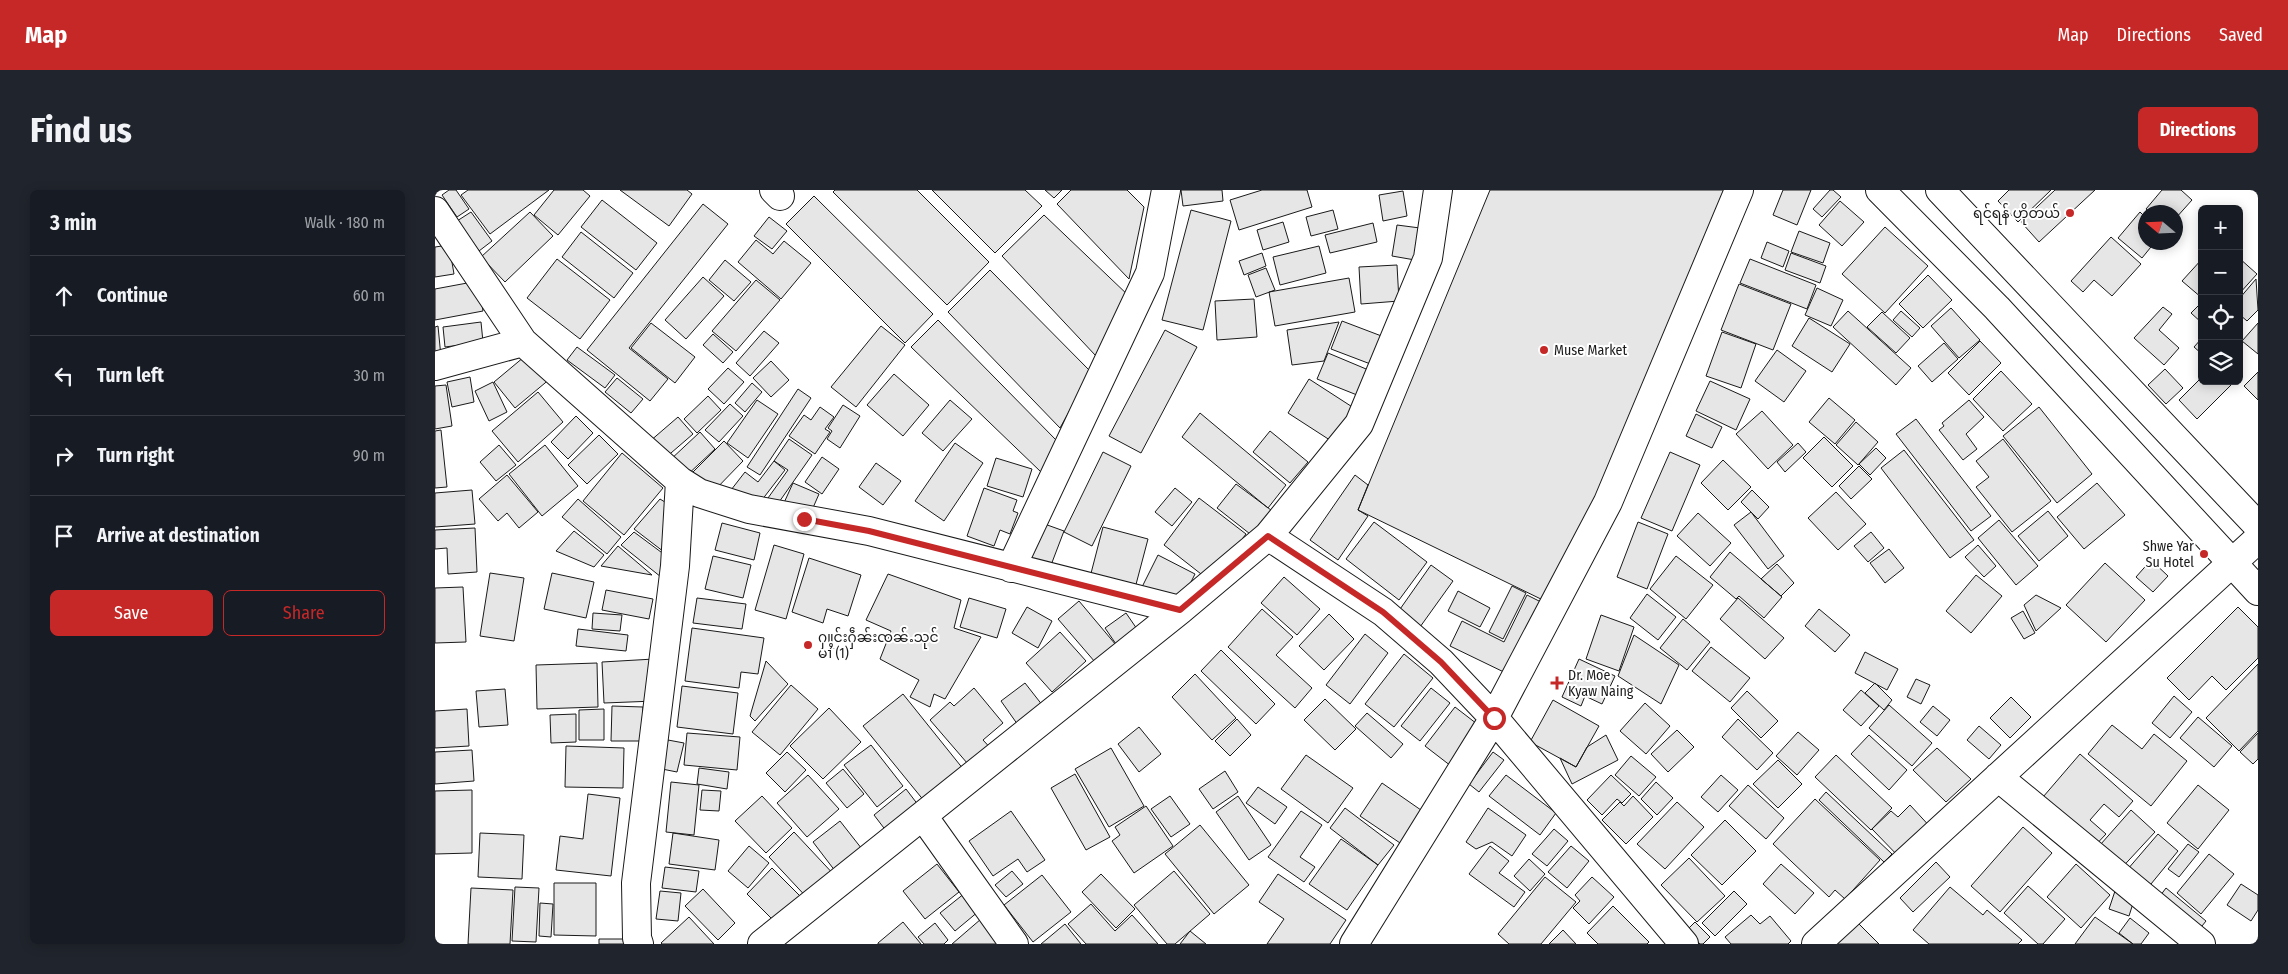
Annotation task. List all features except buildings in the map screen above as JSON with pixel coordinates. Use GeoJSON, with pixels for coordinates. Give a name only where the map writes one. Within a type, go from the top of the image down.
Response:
{"type":"FeatureCollection","features":[{"type":"Feature","properties":{"kind":"main road"},"geometry":{"type":"LineString","coordinates":[[1011,568],[1150,273],[1166,190]]}},
{"type":"Feature","properties":{"kind":"main road"},"geometry":{"type":"LineString","coordinates":[[762,944],[1180,610],[1268,536],[1359,424],[1428,258],[1438,190]]}},
{"type":"Feature","properties":{"kind":"main road"},"geometry":{"type":"LineString","coordinates":[[1354,944],[1494,718],[1608,502],[1739,190]]}},
{"type":"Feature","properties":{"kind":"main road"},"geometry":{"type":"LineString","coordinates":[[1880,190],[1997,308],[2258,591]]}},
{"type":"Feature","properties":{"kind":"main road"},"geometry":{"type":"LineString","coordinates":[[1940,190],[2258,526]]}},
{"type":"Feature","properties":{"kind":"main road"},"geometry":{"type":"LineString","coordinates":[[435,212],[523,342],[680,481],[699,493],[749,509],[869,531],[1180,610]]}},
{"type":"Feature","properties":{"kind":"main road"},"geometry":{"type":"LineString","coordinates":[[435,366],[523,342]]}},
{"type":"Feature","properties":{"kind":"main road"},"geometry":{"type":"LineString","coordinates":[[639,944],[637,938],[636,883],[675,566],[680,481]]}},
{"type":"Feature","properties":{"kind":"main road"},"geometry":{"type":"LineString","coordinates":[[1268,536],[1383,612],[1441,662],[1494,718],[1683,944]]}},
{"type":"Feature","properties":{"kind":"main road"},"geometry":{"type":"LineString","coordinates":[[1815,944],[2258,539]]}},
{"type":"Feature","properties":{"kind":"main road"},"geometry":{"type":"LineString","coordinates":[[1998,777],[2201,944]]}},
{"type":"Feature","properties":{"kind":"main road"},"geometry":{"type":"LineString","coordinates":[[923,816],[1014,944]]}},
{"type":"Feature","properties":{"kind":"place","name":"ရင်ရန် ဟိုတယ်"},"geometry":{"type":"Point","coordinates":[2070,213]}},
{"type":"Feature","properties":{"kind":"place","name":"Muse Market"},"geometry":{"type":"Point","coordinates":[1544,350]}},
{"type":"Feature","properties":{"kind":"place","name":"Shwe Yar Su Hotel"},"geometry":{"type":"Point","coordinates":[2204,554]}},
{"type":"Feature","properties":{"kind":"place","name":"ႁူင်းႁဵၼ်းၸၼ်ႉသုင် မၢႆ (1)"},"geometry":{"type":"Point","coordinates":[808,645]}},
{"type":"Feature","properties":{"kind":"place","name":"Dr. Moe Kyaw Naing"},"geometry":{"type":"Point","coordinates":[1557,683]}},
{"type":"Feature","properties":{"kind":"route"},"geometry":{"type":"LineString","coordinates":[[804,519],[869,531],[1180,610],[1268,536],[1383,612],[1441,662],[1494,718]]}}]}
